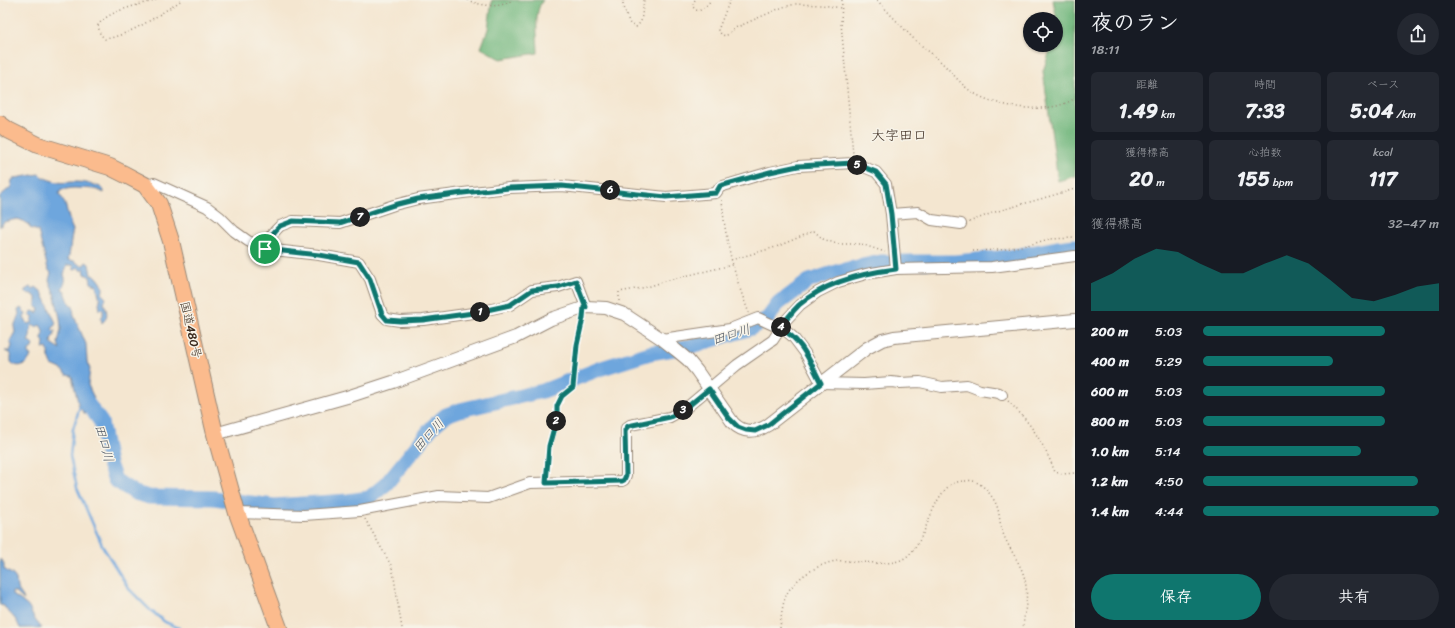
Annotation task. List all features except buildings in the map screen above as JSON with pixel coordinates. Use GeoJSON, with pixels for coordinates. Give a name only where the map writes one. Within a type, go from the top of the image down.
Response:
{"type":"FeatureCollection","features":[{"type":"Feature","properties":{"kind":"highway","name":"国道480号"},"geometry":{"type":"LineString","coordinates":[[0,124],[8,130],[38,145],[110,167],[145,185],[159,204],[171,241],[215,434],[237,511],[279,628]]}},
{"type":"Feature","properties":{"kind":"street"},"geometry":{"type":"LineString","coordinates":[[265,249],[270,237],[276,230],[280,226],[293,221],[340,223],[394,205],[418,199],[509,188],[562,186],[666,197],[716,193],[720,186],[770,172],[798,166],[854,163],[876,172],[886,184],[891,214],[896,269]]}},
{"type":"Feature","properties":{"kind":"street"},"geometry":{"type":"LineString","coordinates":[[145,185],[154,183],[207,206],[234,231],[248,241],[265,249],[319,255],[359,262],[370,279],[382,314],[387,320],[423,320],[473,313],[510,305],[532,290],[558,287],[576,281],[585,307]]}},
{"type":"Feature","properties":{"kind":"street"},"geometry":{"type":"LineString","coordinates":[[891,214],[918,212],[932,220],[961,224]]}},
{"type":"Feature","properties":{"kind":"street"},"geometry":{"type":"LineString","coordinates":[[237,511],[304,515],[360,511],[439,496],[488,498],[530,483],[624,480],[626,475],[626,428],[630,425],[670,417],[686,408],[737,364],[773,340],[776,327],[800,305],[818,292],[838,282],[866,274],[896,269],[992,267],[1075,256]]}},
{"type":"Feature","properties":{"kind":"street"},"geometry":{"type":"LineString","coordinates":[[215,434],[341,399],[393,382],[516,337],[551,319],[585,307],[599,307],[617,311],[666,342],[688,360],[729,418],[738,427],[755,431],[768,425],[867,348],[888,338],[1075,320]]}},
{"type":"Feature","properties":{"kind":"street"},"geometry":{"type":"LineString","coordinates":[[666,342],[726,330],[756,319],[786,331],[805,353],[821,383]]}},
{"type":"Feature","properties":{"kind":"street"},"geometry":{"type":"LineString","coordinates":[[821,383],[864,384],[920,382],[942,387],[967,385],[980,390],[999,393],[1002,395]]}},
{"type":"Feature","properties":{"kind":"path"},"geometry":{"type":"LineString","coordinates":[[156,0],[114,13],[103,19],[98,25],[100,34],[105,39],[112,38],[160,14],[182,0]]}},
{"type":"Feature","properties":{"kind":"path"},"geometry":{"type":"LineString","coordinates":[[467,0],[482,6],[495,6],[508,3],[513,0]]}},
{"type":"Feature","properties":{"kind":"path"},"geometry":{"type":"LineString","coordinates":[[623,0],[623,7],[630,24],[636,27],[641,22],[644,0]]}},
{"type":"Feature","properties":{"kind":"path"},"geometry":{"type":"LineString","coordinates":[[695,0],[693,3],[693,8],[699,11],[711,0]]}},
{"type":"Feature","properties":{"kind":"path"},"geometry":{"type":"LineString","coordinates":[[730,0],[718,30],[722,35],[726,36],[735,28],[783,7],[796,4],[822,5],[841,8]]}},
{"type":"Feature","properties":{"kind":"path"},"geometry":{"type":"LineString","coordinates":[[842,0],[841,8],[854,163]]}},
{"type":"Feature","properties":{"kind":"path"},"geometry":{"type":"LineString","coordinates":[[877,0],[914,39],[940,61],[972,92],[999,103],[1019,108],[1052,107],[1071,101],[1075,98]]}},
{"type":"Feature","properties":{"kind":"path"},"geometry":{"type":"LineString","coordinates":[[720,186],[724,222],[732,265],[740,291],[756,319]]}},
{"type":"Feature","properties":{"kind":"path"},"geometry":{"type":"LineString","coordinates":[[961,224],[1075,188]]}},
{"type":"Feature","properties":{"kind":"path"},"geometry":{"type":"LineString","coordinates":[[731,260],[772,248],[810,231],[814,231],[823,238],[837,244],[861,244],[887,253],[894,253]]}},
{"type":"Feature","properties":{"kind":"path"},"geometry":{"type":"LineString","coordinates":[[973,251],[1000,250],[1049,239],[1075,238]]}},
{"type":"Feature","properties":{"kind":"path"},"geometry":{"type":"LineString","coordinates":[[617,311],[619,304],[619,292],[647,287],[672,278],[732,265]]}},
{"type":"Feature","properties":{"kind":"path"},"geometry":{"type":"LineString","coordinates":[[546,483],[549,446],[557,417],[557,406],[562,396],[573,387],[577,345],[585,307]]}},
{"type":"Feature","properties":{"kind":"path"},"geometry":{"type":"LineString","coordinates":[[1002,395],[1020,413],[1041,441],[1055,472],[1064,474],[1075,473]]}},
{"type":"Feature","properties":{"kind":"path"},"geometry":{"type":"LineString","coordinates":[[780,628],[785,598],[796,580],[818,567],[837,561],[869,563],[896,562],[905,558],[915,549],[940,497],[948,488],[959,481],[974,481],[985,488],[997,504],[1002,531],[1020,566],[1026,585],[1027,602],[1023,628]]}},
{"type":"Feature","properties":{"kind":"path"},"geometry":{"type":"LineString","coordinates":[[360,511],[392,568],[402,628]]}},
{"type":"Feature","properties":{"kind":"green space"},"geometry":{"type":"Polygon","coordinates":[[[492,0],[543,0],[540,5],[537,18],[538,53],[501,59],[481,48],[488,29],[492,0]]]}},
{"type":"Feature","properties":{"kind":"green space"},"geometry":{"type":"Polygon","coordinates":[[[1053,0],[1075,0],[1075,176],[1058,181],[1043,71],[1050,52],[1063,52],[1063,12],[1055,12],[1053,0]]]}},
{"type":"Feature","properties":{"kind":"water"},"geometry":{"type":"Polygon","coordinates":[[[39,174],[44,178],[58,182],[92,184],[102,188],[104,193],[93,189],[74,188],[61,189],[59,194],[66,207],[73,230],[68,260],[74,261],[80,265],[84,265],[86,262],[89,264],[91,275],[96,276],[101,282],[103,286],[102,294],[106,298],[104,303],[107,311],[106,318],[102,323],[101,318],[103,315],[103,309],[100,310],[100,299],[96,285],[91,283],[90,277],[85,274],[84,268],[81,271],[78,267],[74,270],[73,265],[67,265],[64,275],[65,282],[62,289],[65,291],[70,305],[73,306],[74,316],[86,344],[87,362],[90,369],[88,385],[94,398],[91,400],[92,403],[97,404],[101,414],[99,416],[84,413],[79,407],[72,376],[66,375],[61,369],[52,365],[47,348],[43,349],[44,342],[41,338],[43,337],[43,330],[40,325],[36,327],[32,325],[31,327],[28,341],[33,345],[29,350],[29,355],[31,355],[30,358],[26,363],[17,366],[11,362],[11,354],[5,351],[10,351],[12,346],[10,341],[15,332],[14,327],[19,314],[18,310],[21,308],[26,314],[24,318],[28,324],[33,322],[31,320],[34,317],[29,315],[32,311],[36,312],[37,314],[39,309],[36,307],[36,297],[32,294],[25,293],[25,290],[30,287],[33,289],[36,287],[42,292],[56,323],[52,330],[55,331],[54,336],[51,339],[52,344],[60,349],[58,343],[61,329],[60,318],[49,280],[51,273],[48,269],[38,231],[30,228],[29,225],[17,219],[4,222],[0,227],[0,196],[11,187],[12,180],[15,178],[39,174]]]}},
{"type":"Feature","properties":{"kind":"water"},"geometry":{"type":"Polygon","coordinates":[[[0,559],[4,564],[4,569],[16,579],[17,588],[24,600],[15,592],[12,592],[12,595],[28,607],[42,628],[20,628],[14,617],[4,606],[0,605],[0,559]]]}},
{"type":"Feature","properties":{"kind":"waterway","name":"田口川"},"geometry":{"type":"LineString","coordinates":[[85,400],[101,422],[109,464],[115,480],[135,493],[149,497],[214,498],[274,506],[348,501],[369,498],[386,484],[433,426],[446,415],[460,410],[543,391],[602,368],[650,353],[692,346],[751,328],[768,318],[778,304],[809,281],[839,271],[881,262],[955,262],[1009,257],[1075,246]]}},
{"type":"Feature","properties":{"kind":"waterway"},"geometry":{"type":"LineString","coordinates":[[80,406],[73,429],[70,456],[77,488],[103,547],[129,589],[150,610],[165,622],[179,628]]}},
{"type":"Feature","properties":{"kind":"district","name":"大字田口"},"geometry":{"type":"Point","coordinates":[899,135]}},
{"type":"Feature","properties":{"kind":"route"},"geometry":{"type":"LineString","coordinates":[[854,163],[876,172],[886,184],[891,214],[896,269],[878,271],[838,282],[818,292],[800,305],[786,320],[780,329],[786,331],[797,342],[805,353],[821,383],[764,428],[750,431],[738,427],[729,418],[709,389],[686,408],[670,417],[630,425],[626,428],[626,478],[624,480],[546,483],[549,446],[557,417],[557,406],[562,396],[573,387],[576,369],[577,345],[584,307],[586,307],[576,281],[558,287],[532,290],[510,305],[473,313],[423,320],[387,320],[382,314],[370,279],[359,262],[319,255],[265,249],[270,237],[280,226],[293,221],[334,224],[340,223],[394,205],[418,199],[509,188],[562,186],[604,189],[666,197],[716,193],[720,186],[770,172],[798,166],[854,163]]}}]}
